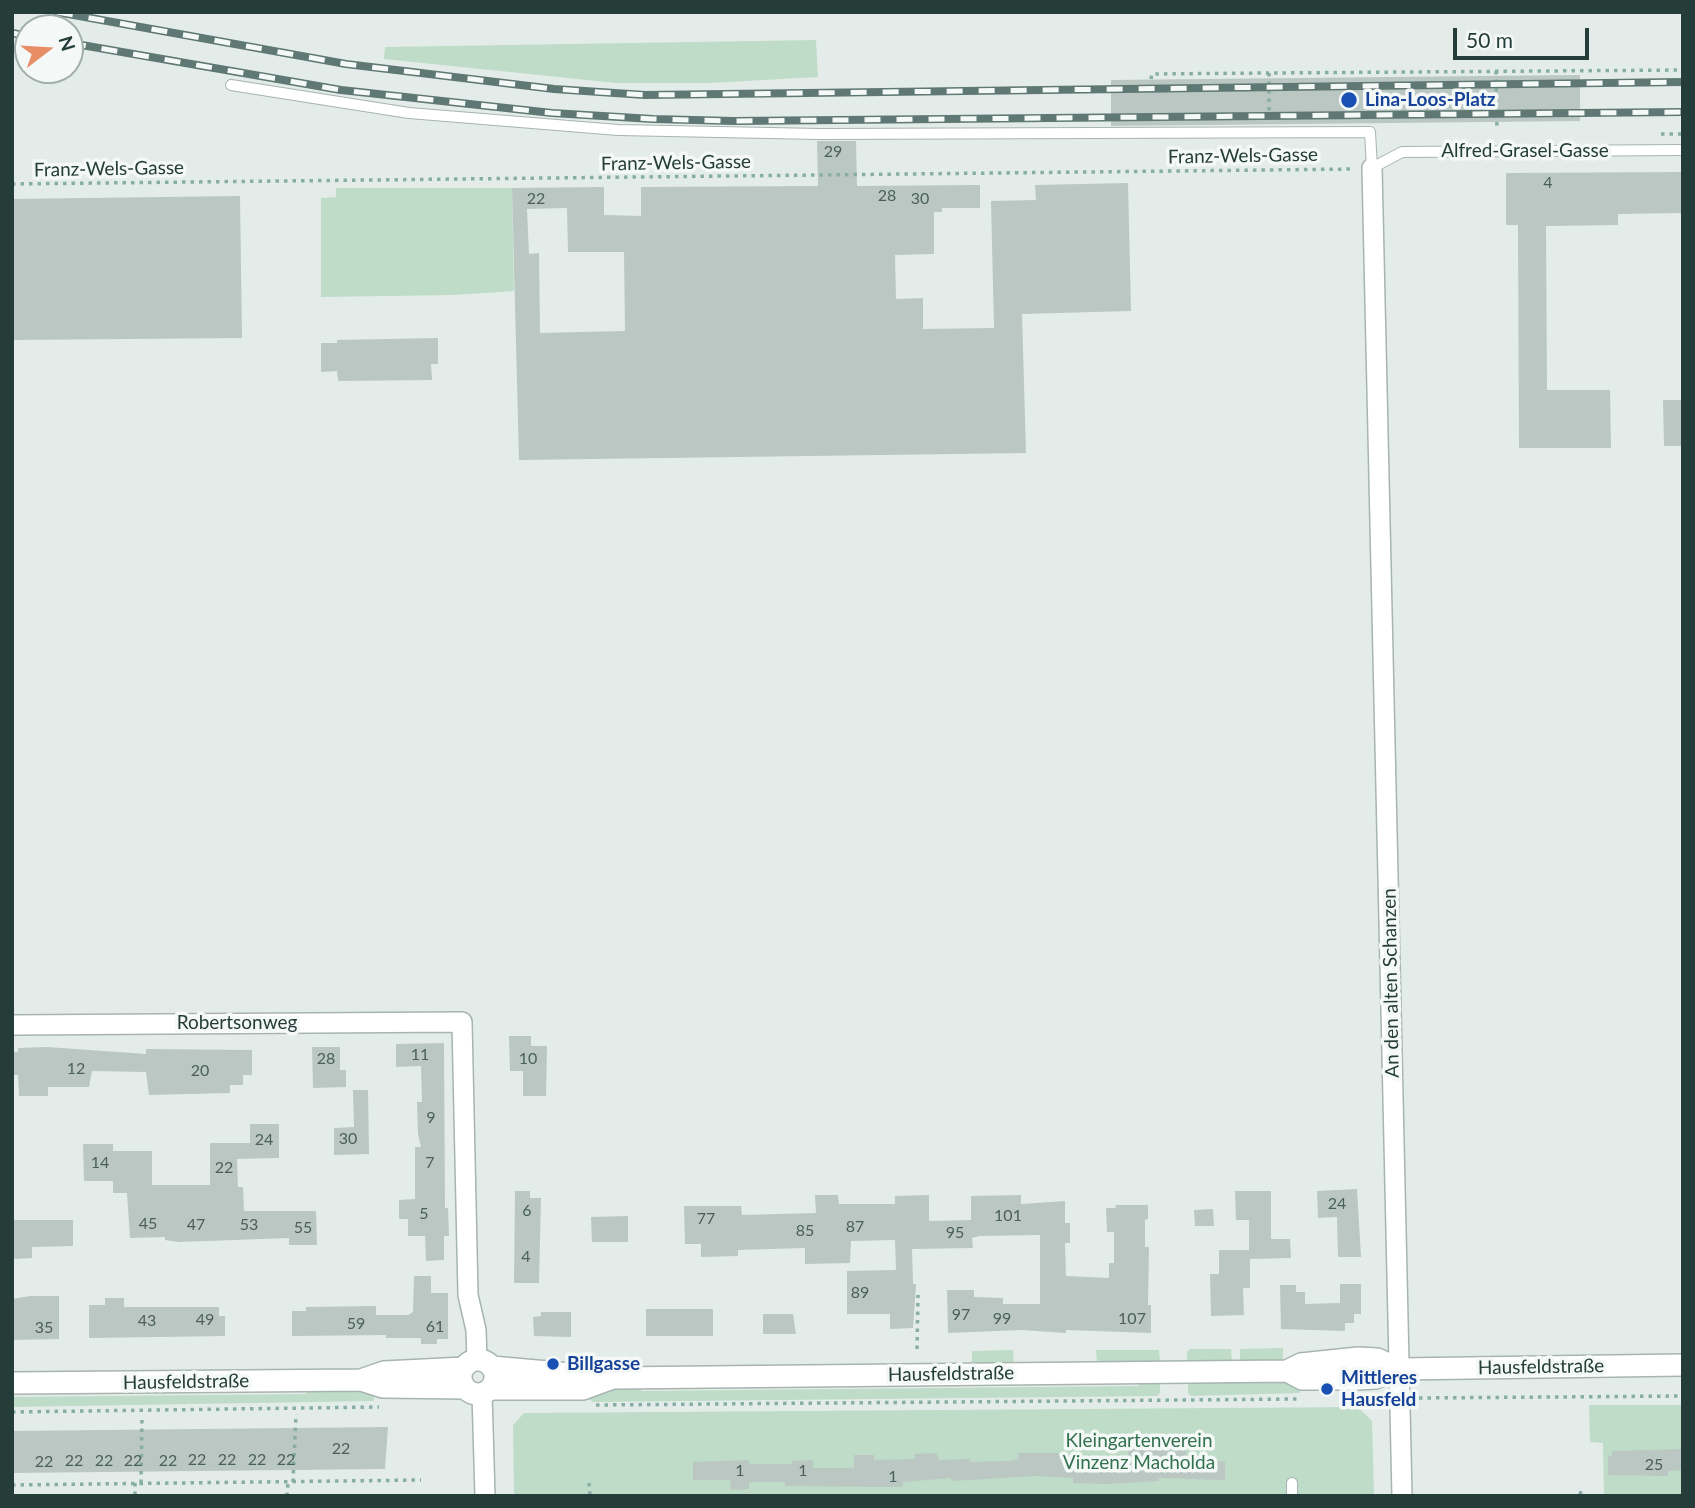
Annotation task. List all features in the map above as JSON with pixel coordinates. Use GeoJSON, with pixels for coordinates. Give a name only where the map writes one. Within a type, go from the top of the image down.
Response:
{"type":"FeatureCollection","features":[{"type":"Feature","properties":{"kind":"street","name":"An den alten Schanzen"},"geometry":{"type":"LineString","coordinates":[[1372,168],[1402,1496]]}},
{"type":"Feature","properties":{"kind":"street","name":"Robertsonweg"},"geometry":{"type":"LineString","coordinates":[[12,1024],[462,1022],[468,1295],[476,1330],[478,1378]]}},
{"type":"Feature","properties":{"kind":"street","name":"Hausfeldstraße"},"geometry":{"type":"LineString","coordinates":[[12,1383],[361,1380],[384,1372],[478,1378],[615,1378],[1287,1371],[1302,1378],[1358,1379],[1375,1378],[1400,1369],[1683,1365]]}},
{"type":"Feature","properties":{"kind":"street"},"geometry":{"type":"LineString","coordinates":[[478,1378],[485,1496]]}},
{"type":"Feature","properties":{"kind":"lane"},"geometry":{"type":"LineString","coordinates":[[231,85],[409,113],[605,129],[819,134],[1370,132],[1372,168]]}},
{"type":"Feature","properties":{"kind":"lane","name":"Alfred-Grasel-Gasse"},"geometry":{"type":"LineString","coordinates":[[1372,168],[1402,152],[1683,150]]}},
{"type":"Feature","properties":{"kind":"lane"},"geometry":{"type":"LineString","coordinates":[[1292,1483],[1293,1496]]}},
{"type":"Feature","properties":{"kind":"path"},"geometry":{"type":"LineString","coordinates":[[1151,79],[1152,74],[1683,70]]}},
{"type":"Feature","properties":{"kind":"path"},"geometry":{"type":"LineString","coordinates":[[1496,71],[1497,130]]}},
{"type":"Feature","properties":{"kind":"path"},"geometry":{"type":"LineString","coordinates":[[1269,73],[1269,133]]}},
{"type":"Feature","properties":{"kind":"path"},"geometry":{"type":"LineString","coordinates":[[1661,134],[1683,134]]}},
{"type":"Feature","properties":{"kind":"path","name":"Franz-Wels-Gasse"},"geometry":{"type":"LineString","coordinates":[[12,184],[1341,169]]}},
{"type":"Feature","properties":{"kind":"path"},"geometry":{"type":"LineString","coordinates":[[917,1349],[918,1295]]}},
{"type":"Feature","properties":{"kind":"path"},"geometry":{"type":"LineString","coordinates":[[1400,1398],[1683,1396]]}},
{"type":"Feature","properties":{"kind":"path"},"geometry":{"type":"LineString","coordinates":[[591,1405],[1305,1399]]}},
{"type":"Feature","properties":{"kind":"path"},"geometry":{"type":"LineString","coordinates":[[12,1412],[388,1407]]}},
{"type":"Feature","properties":{"kind":"path"},"geometry":{"type":"LineString","coordinates":[[287,1496],[296,1414]]}},
{"type":"Feature","properties":{"kind":"path"},"geometry":{"type":"LineString","coordinates":[[135,1496],[142,1416]]}},
{"type":"Feature","properties":{"kind":"path"},"geometry":{"type":"LineString","coordinates":[[12,1485],[421,1480]]}},
{"type":"Feature","properties":{"kind":"path"},"geometry":{"type":"LineString","coordinates":[[589,1483],[590,1496]]}},
{"type":"Feature","properties":{"kind":"path"},"geometry":{"type":"LineString","coordinates":[[1579,1492],[1586,1496]]}},
{"type":"Feature","properties":{"kind":"green space"},"geometry":{"type":"Polygon","coordinates":[[[816,40],[818,77],[710,83],[616,83],[384,59],[385,47],[816,40]]]}},
{"type":"Feature","properties":{"kind":"green space"},"geometry":{"type":"Polygon","coordinates":[[[336,188],[512,188],[514,291],[455,295],[321,297],[321,198],[336,197],[336,188]]]}},
{"type":"Feature","properties":{"kind":"green space"},"geometry":{"type":"Polygon","coordinates":[[[1283,1348],[1283,1360],[1240,1362],[1240,1349],[1283,1348]]]}},
{"type":"Feature","properties":{"kind":"green space"},"geometry":{"type":"Polygon","coordinates":[[[1190,1349],[1231,1349],[1232,1362],[1187,1361],[1187,1352],[1190,1349]]]}},
{"type":"Feature","properties":{"kind":"green space"},"geometry":{"type":"Polygon","coordinates":[[[1013,1350],[1014,1364],[972,1365],[972,1351],[1013,1350]]]}},
{"type":"Feature","properties":{"kind":"green space"},"geometry":{"type":"Polygon","coordinates":[[[1096,1350],[1159,1350],[1160,1362],[1097,1363],[1096,1350]]]}},
{"type":"Feature","properties":{"kind":"green space"},"geometry":{"type":"Polygon","coordinates":[[[1160,1381],[1160,1393],[1157,1396],[593,1402],[589,1399],[590,1396],[612,1388],[641,1387],[641,1391],[1139,1386],[1140,1382],[1160,1381]]]}},
{"type":"Feature","properties":{"kind":"green space"},"geometry":{"type":"Polygon","coordinates":[[[1188,1381],[1272,1381],[1299,1385],[1300,1393],[1191,1396],[1188,1393],[1188,1381]]]}},
{"type":"Feature","properties":{"kind":"green space"},"geometry":{"type":"Polygon","coordinates":[[[307,1390],[374,1393],[374,1401],[12,1407],[12,1397],[306,1394],[307,1390]]]}},
{"type":"Feature","properties":{"kind":"green space"},"geometry":{"type":"Polygon","coordinates":[[[1589,1405],[1683,1405],[1683,1496],[1604,1496],[1603,1443],[1590,1442],[1589,1405]]]}},
{"type":"Feature","properties":{"kind":"green space","name":"Kleingartenverein Vinzenz Macholda"},"geometry":{"type":"Polygon","coordinates":[[[1358,1407],[1372,1421],[1374,1496],[514,1496],[513,1425],[524,1413],[1358,1407]]]}},
{"type":"Feature","properties":{"kind":"building"},"geometry":{"type":"Polygon","coordinates":[[[1580,75],[1580,121],[1111,126],[1111,80],[1580,75]]]}},
{"type":"Feature","properties":{"kind":"building"},"geometry":{"type":"Polygon","coordinates":[[[817,141],[856,141],[857,186],[980,185],[980,208],[942,208],[942,212],[934,212],[934,254],[895,255],[896,299],[923,298],[923,329],[994,328],[991,201],[1036,200],[1035,185],[1128,183],[1131,311],[1022,314],[1026,453],[519,460],[512,188],[604,187],[604,215],[641,216],[641,187],[818,186],[817,141]],[[567,208],[527,209],[529,254],[539,253],[540,333],[625,331],[624,252],[568,252],[567,208]]]}},
{"type":"Feature","properties":{"kind":"building"},"geometry":{"type":"Polygon","coordinates":[[[1683,172],[1683,213],[1618,214],[1618,225],[1546,226],[1547,390],[1610,390],[1611,448],[1519,448],[1518,225],[1506,225],[1506,173],[1683,172]]]}},
{"type":"Feature","properties":{"kind":"building"},"geometry":{"type":"Polygon","coordinates":[[[240,196],[242,338],[12,340],[12,199],[240,196]]]}},
{"type":"Feature","properties":{"kind":"building"},"geometry":{"type":"Polygon","coordinates":[[[438,338],[438,364],[431,364],[432,380],[338,381],[337,371],[321,372],[321,343],[337,343],[337,340],[438,338]]]}},
{"type":"Feature","properties":{"kind":"building"},"geometry":{"type":"Polygon","coordinates":[[[1663,400],[1683,400],[1683,446],[1664,446],[1663,400]]]}},
{"type":"Feature","properties":{"kind":"building"},"geometry":{"type":"Polygon","coordinates":[[[509,1036],[531,1036],[531,1046],[547,1046],[546,1096],[523,1096],[523,1071],[510,1071],[509,1036]]]}},
{"type":"Feature","properties":{"kind":"building"},"geometry":{"type":"Polygon","coordinates":[[[444,1043],[445,1208],[448,1208],[449,1236],[444,1236],[444,1260],[426,1261],[425,1236],[408,1236],[408,1219],[399,1219],[399,1200],[415,1199],[415,1147],[421,1147],[417,1102],[422,1102],[421,1066],[396,1067],[396,1044],[444,1043]]]}},
{"type":"Feature","properties":{"kind":"building"},"geometry":{"type":"Polygon","coordinates":[[[47,1047],[146,1054],[146,1049],[252,1050],[252,1075],[243,1075],[243,1085],[230,1085],[230,1093],[149,1095],[146,1072],[92,1071],[89,1087],[48,1087],[48,1096],[19,1096],[18,1075],[12,1075],[12,1052],[18,1052],[18,1048],[47,1047]]]}},
{"type":"Feature","properties":{"kind":"building"},"geometry":{"type":"Polygon","coordinates":[[[312,1047],[340,1047],[340,1070],[346,1070],[346,1087],[313,1088],[312,1047]]]}},
{"type":"Feature","properties":{"kind":"building"},"geometry":{"type":"Polygon","coordinates":[[[353,1090],[368,1090],[369,1154],[334,1155],[334,1128],[354,1127],[353,1090]]]}},
{"type":"Feature","properties":{"kind":"building"},"geometry":{"type":"Polygon","coordinates":[[[250,1124],[279,1124],[279,1158],[237,1159],[238,1187],[243,1187],[244,1211],[316,1211],[317,1245],[289,1245],[289,1238],[179,1242],[165,1240],[165,1237],[130,1238],[127,1193],[113,1193],[113,1181],[84,1181],[83,1144],[113,1144],[113,1151],[152,1151],[152,1185],[210,1185],[210,1143],[250,1143],[250,1124]]]}},
{"type":"Feature","properties":{"kind":"building"},"geometry":{"type":"Polygon","coordinates":[[[1357,1189],[1361,1257],[1338,1257],[1337,1217],[1318,1218],[1317,1191],[1357,1189]]]}},
{"type":"Feature","properties":{"kind":"building"},"geometry":{"type":"Polygon","coordinates":[[[515,1191],[530,1191],[530,1198],[541,1198],[539,1283],[514,1283],[515,1191]]]}},
{"type":"Feature","properties":{"kind":"building"},"geometry":{"type":"Polygon","coordinates":[[[1235,1191],[1271,1191],[1271,1239],[1290,1239],[1291,1258],[1250,1259],[1250,1288],[1243,1288],[1244,1315],[1211,1316],[1210,1274],[1219,1274],[1219,1250],[1249,1250],[1249,1220],[1236,1220],[1235,1191]]]}},
{"type":"Feature","properties":{"kind":"building"},"geometry":{"type":"Polygon","coordinates":[[[815,1195],[838,1195],[839,1204],[895,1204],[895,1196],[929,1195],[929,1221],[971,1220],[971,1196],[1021,1195],[1021,1204],[1065,1201],[1065,1223],[1070,1223],[1070,1243],[1065,1243],[1066,1276],[1109,1278],[1109,1263],[1114,1263],[1114,1232],[1107,1232],[1106,1208],[1116,1208],[1115,1205],[1148,1205],[1145,1247],[1149,1247],[1148,1305],[1151,1305],[1151,1333],[1022,1330],[948,1333],[947,1290],[974,1290],[974,1297],[1003,1298],[1003,1304],[1040,1304],[1040,1235],[980,1236],[972,1238],[973,1248],[912,1249],[913,1284],[916,1284],[913,1328],[890,1329],[890,1314],[847,1314],[847,1271],[896,1270],[895,1240],[851,1241],[850,1263],[805,1264],[805,1248],[738,1250],[738,1256],[701,1257],[701,1244],[685,1244],[684,1206],[741,1206],[742,1215],[816,1213],[815,1195]]]}},
{"type":"Feature","properties":{"kind":"building"},"geometry":{"type":"Polygon","coordinates":[[[1213,1209],[1214,1226],[1195,1226],[1194,1210],[1213,1209]]]}},
{"type":"Feature","properties":{"kind":"building"},"geometry":{"type":"Polygon","coordinates":[[[628,1216],[628,1242],[592,1242],[591,1217],[628,1216]]]}},
{"type":"Feature","properties":{"kind":"building"},"geometry":{"type":"Polygon","coordinates":[[[12,1220],[73,1220],[73,1246],[32,1247],[32,1258],[15,1259],[12,1255],[12,1220]]]}},
{"type":"Feature","properties":{"kind":"building"},"geometry":{"type":"Polygon","coordinates":[[[414,1276],[431,1276],[431,1293],[448,1293],[448,1339],[437,1339],[437,1344],[421,1344],[421,1338],[386,1338],[386,1335],[292,1336],[292,1311],[306,1311],[306,1307],[376,1306],[376,1315],[408,1315],[413,1312],[414,1276]]]}},
{"type":"Feature","properties":{"kind":"building"},"geometry":{"type":"Polygon","coordinates":[[[1340,1284],[1361,1284],[1361,1314],[1354,1314],[1354,1323],[1345,1323],[1345,1331],[1281,1329],[1280,1285],[1296,1285],[1296,1292],[1305,1292],[1305,1304],[1340,1303],[1340,1284]]]}},
{"type":"Feature","properties":{"kind":"building"},"geometry":{"type":"Polygon","coordinates":[[[59,1296],[59,1339],[12,1340],[12,1299],[59,1296]]]}},
{"type":"Feature","properties":{"kind":"building"},"geometry":{"type":"Polygon","coordinates":[[[105,1298],[124,1298],[124,1307],[219,1307],[219,1316],[225,1316],[225,1336],[89,1338],[89,1305],[105,1305],[105,1298]]]}},
{"type":"Feature","properties":{"kind":"building"},"geometry":{"type":"Polygon","coordinates":[[[646,1309],[713,1309],[713,1336],[646,1336],[646,1309]]]}},
{"type":"Feature","properties":{"kind":"building"},"geometry":{"type":"Polygon","coordinates":[[[541,1312],[571,1312],[571,1337],[534,1336],[533,1317],[541,1316],[541,1312]]]}},
{"type":"Feature","properties":{"kind":"building"},"geometry":{"type":"Polygon","coordinates":[[[763,1314],[793,1314],[796,1334],[763,1334],[763,1314]]]}},
{"type":"Feature","properties":{"kind":"building"},"geometry":{"type":"Polygon","coordinates":[[[388,1427],[385,1469],[12,1473],[12,1431],[388,1427]]]}},
{"type":"Feature","properties":{"kind":"building"},"geometry":{"type":"Polygon","coordinates":[[[1146,1444],[1163,1444],[1164,1451],[1186,1450],[1186,1458],[1225,1462],[1225,1480],[1159,1478],[1159,1481],[1107,1484],[1073,1483],[1073,1478],[1036,1476],[951,1481],[951,1478],[903,1482],[903,1487],[785,1486],[785,1482],[749,1482],[749,1489],[731,1490],[730,1480],[693,1480],[693,1462],[749,1460],[749,1464],[792,1464],[792,1461],[813,1460],[813,1468],[854,1468],[854,1455],[874,1455],[874,1460],[915,1459],[915,1454],[936,1453],[939,1460],[970,1459],[970,1462],[1009,1461],[1018,1459],[1018,1453],[1063,1453],[1063,1460],[1071,1464],[1129,1466],[1128,1449],[1146,1444]]]}},
{"type":"Feature","properties":{"kind":"building"},"geometry":{"type":"Polygon","coordinates":[[[1683,1449],[1683,1470],[1668,1471],[1668,1476],[1608,1475],[1608,1456],[1612,1456],[1612,1451],[1683,1449]]]}},
{"type":"Feature","properties":{"kind":"railway"},"geometry":{"type":"LineString","coordinates":[[57,12],[346,64],[554,89],[645,95],[1683,82]]}},
{"type":"Feature","properties":{"kind":"railway"},"geometry":{"type":"LineString","coordinates":[[84,45],[341,90],[552,113],[653,119],[734,121],[1683,112]]}},
{"type":"Feature","properties":{"kind":"place","name":"Lina-Loos-Platz"},"geometry":{"type":"Point","coordinates":[1349,100]}},
{"type":"Feature","properties":{"kind":"place","name":"Billgasse"},"geometry":{"type":"Point","coordinates":[553,1364]}},
{"type":"Feature","properties":{"kind":"place","name":"Mittleres Hausfeld"},"geometry":{"type":"Point","coordinates":[1327,1389]}}]}
